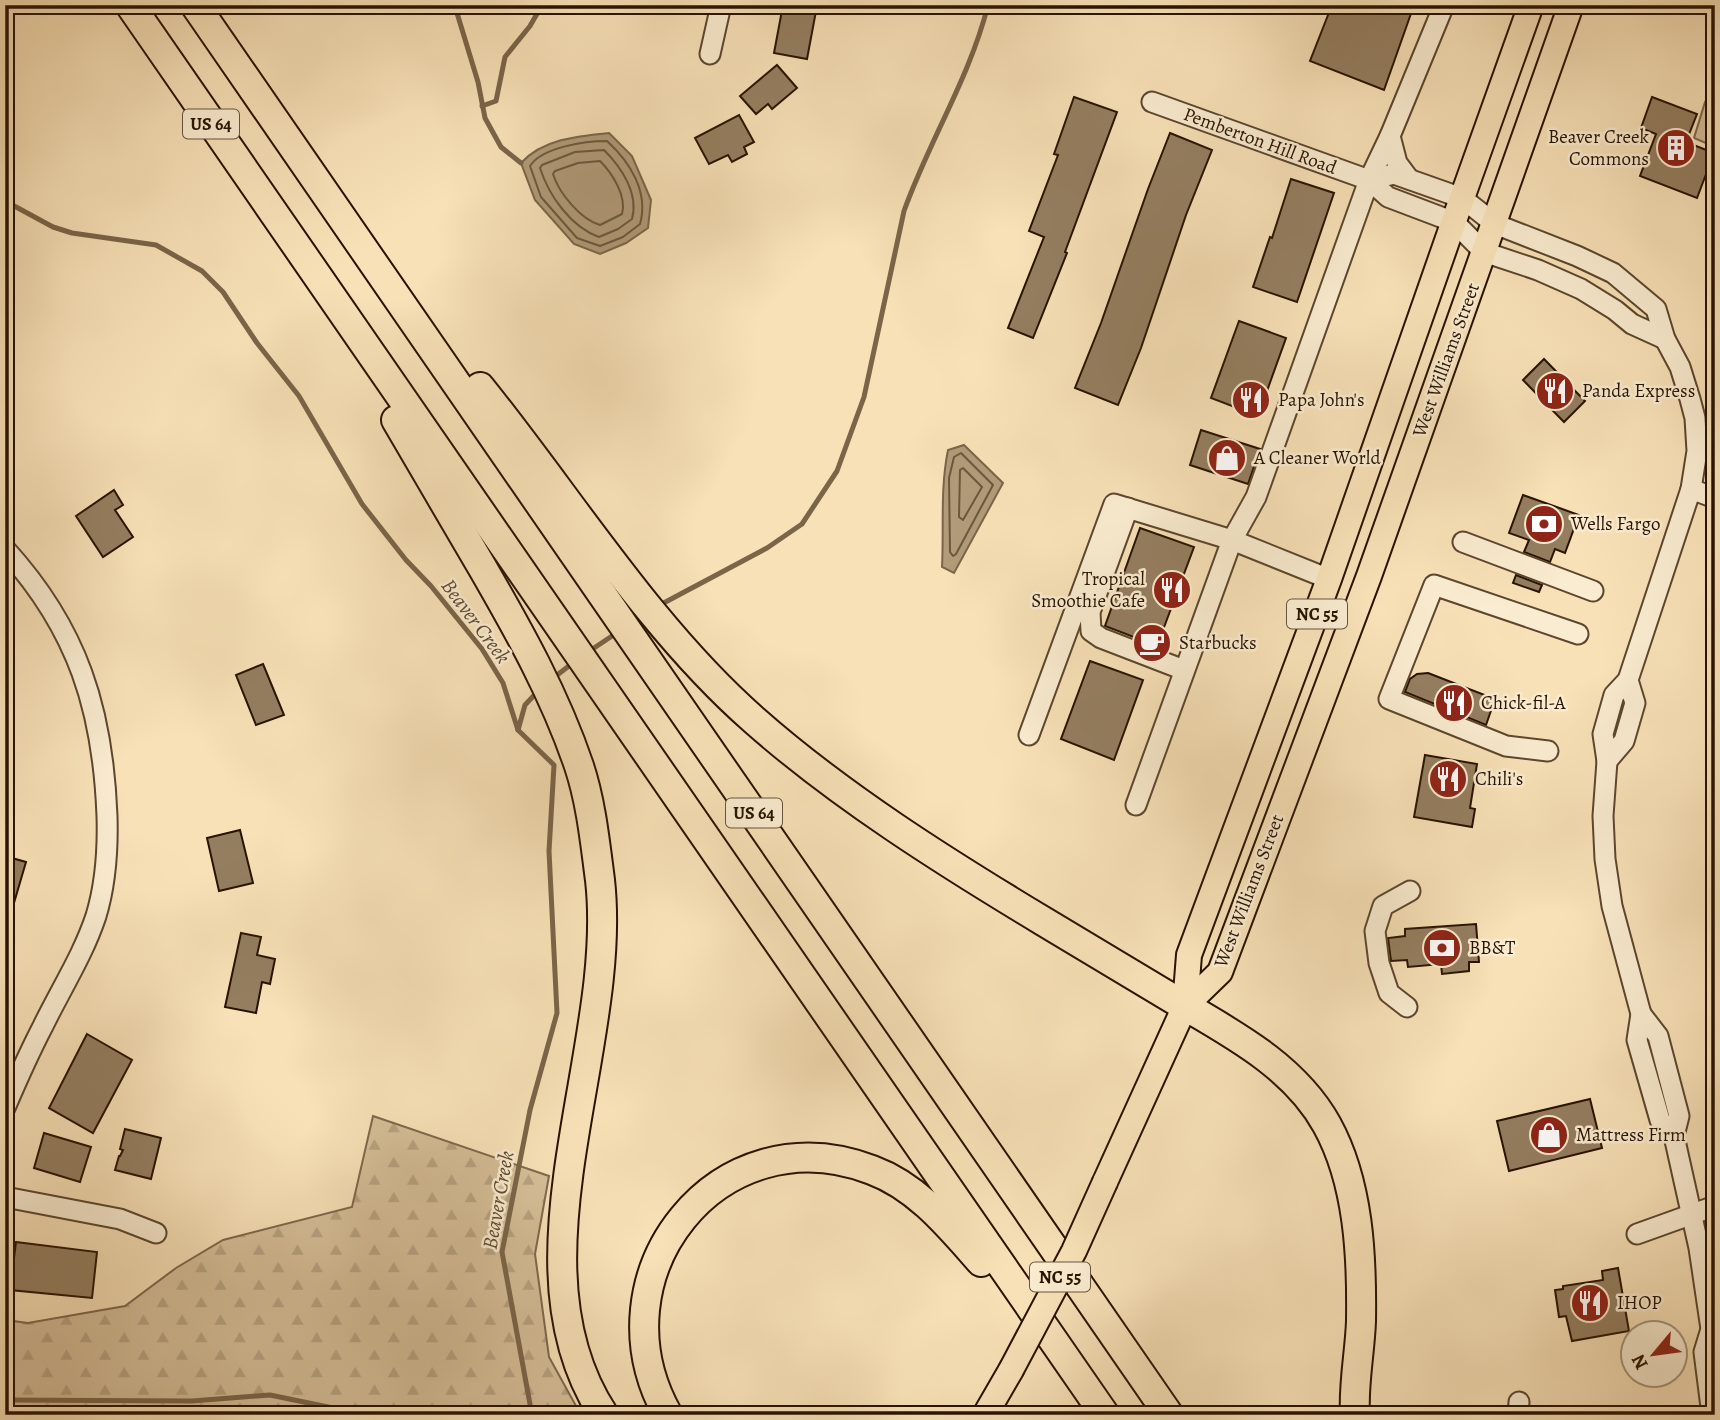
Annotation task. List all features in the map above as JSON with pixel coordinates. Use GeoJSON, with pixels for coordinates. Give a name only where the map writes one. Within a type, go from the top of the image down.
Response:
{"type":"FeatureCollection","features":[{"type":"Feature","properties":{"kind":"highway","name":"US 64"},"geometry":{"type":"LineString","coordinates":[[130,5],[1105,1415]]}},
{"type":"Feature","properties":{"kind":"highway","name":"US 64"},"geometry":{"type":"LineString","coordinates":[[195,5],[1169,1415]]}},
{"type":"Feature","properties":{"kind":"highway"},"geometry":{"type":"LineString","coordinates":[[338,212],[507,421],[633,587],[693,659],[753,719],[815,769],[918,842],[1016,904],[1235,1034],[1274,1065],[1303,1093],[1326,1124],[1343,1163],[1353,1201],[1358,1243],[1361,1321],[1355,1415]]}},
{"type":"Feature","properties":{"kind":"highway"},"geometry":{"type":"LineString","coordinates":[[293,242],[526,643],[556,704],[580,768],[593,827],[602,943],[589,1051],[566,1194],[563,1286],[579,1364],[604,1415]]}},
{"type":"Feature","properties":{"kind":"highway"},"geometry":{"type":"LineString","coordinates":[[668,1415],[653,1383],[645,1349],[644,1313],[650,1281],[663,1246],[680,1221],[719,1185],[751,1168],[788,1158],[841,1160],[874,1170],[910,1190],[940,1216],[1058,1347]]}},
{"type":"Feature","properties":{"kind":"main road","name":"West Williams Street"},"geometry":{"type":"LineString","coordinates":[[1185,1006],[1189,955],[1329,579],[1531,5]]}},
{"type":"Feature","properties":{"kind":"main road","name":"West Williams Street"},"geometry":{"type":"LineString","coordinates":[[1185,1006],[1220,972],[1369,576],[1572,5]]}},
{"type":"Feature","properties":{"kind":"main road","name":"NC 55"},"geometry":{"type":"LineString","coordinates":[[990,1407],[1074,1251],[1185,1006]]}},
{"type":"Feature","properties":{"kind":"street"},"geometry":{"type":"LineString","coordinates":[[710,54],[721,5]]}},
{"type":"Feature","properties":{"kind":"street"},"geometry":{"type":"LineString","coordinates":[[1136,805],[1232,540],[1261,485],[1369,180],[1444,5]]}},
{"type":"Feature","properties":{"kind":"street","name":"Pemberton Hill Road"},"geometry":{"type":"LineString","coordinates":[[1152,102],[1369,180],[1388,197],[1454,222]]}},
{"type":"Feature","properties":{"kind":"street"},"geometry":{"type":"LineString","coordinates":[[1390,136],[1397,163],[1409,179]]}},
{"type":"Feature","properties":{"kind":"street","name":"Pemberton Hill Road"},"geometry":{"type":"LineString","coordinates":[[1369,180],[1394,174],[1462,198],[1495,224],[1613,273],[1656,309],[1665,338],[1680,367],[1695,418],[1697,452],[1691,489],[1628,680],[1614,695],[1603,734],[1607,761],[1603,816],[1608,884],[1641,1014],[1637,1040],[1660,1121],[1674,1136],[1692,1213],[1713,1332],[1704,1352],[1712,1415]]}},
{"type":"Feature","properties":{"kind":"street"},"geometry":{"type":"LineString","coordinates":[[1454,222],[1484,252],[1581,289],[1632,324],[1665,338]]}},
{"type":"Feature","properties":{"kind":"street"},"geometry":{"type":"LineString","coordinates":[[1691,489],[1715,498]]}},
{"type":"Feature","properties":{"kind":"street"},"geometry":{"type":"LineString","coordinates":[[1029,736],[1114,504],[1232,540],[1329,579]]}},
{"type":"Feature","properties":{"kind":"street"},"geometry":{"type":"LineString","coordinates":[[1128,509],[1090,612],[1091,631],[1101,638],[1184,670]]}},
{"type":"Feature","properties":{"kind":"street"},"geometry":{"type":"LineString","coordinates":[[1463,542],[1593,591]]}},
{"type":"Feature","properties":{"kind":"street"},"geometry":{"type":"LineString","coordinates":[[5,550],[44,597],[60,623],[84,677],[102,748],[107,835],[107,860],[96,916],[5,1108]]}},
{"type":"Feature","properties":{"kind":"street"},"geometry":{"type":"LineString","coordinates":[[1548,751],[1506,746],[1389,699],[1434,585],[1578,634]]}},
{"type":"Feature","properties":{"kind":"street"},"geometry":{"type":"LineString","coordinates":[[1407,1007],[1389,993],[1379,963],[1376,931],[1383,906],[1410,891]]}},
{"type":"Feature","properties":{"kind":"street"},"geometry":{"type":"LineString","coordinates":[[5,1197],[120,1219],[156,1233]]}},
{"type":"Feature","properties":{"kind":"street"},"geometry":{"type":"LineString","coordinates":[[1637,1234],[1715,1206]]}},
{"type":"Feature","properties":{"kind":"green space"},"geometry":{"type":"Polygon","coordinates":[[[1705,102],[1715,106],[1715,147],[1694,138],[1705,102]]]}},
{"type":"Feature","properties":{"kind":"green space"},"geometry":{"type":"Polygon","coordinates":[[[373,1116],[549,1176],[535,1254],[549,1357],[581,1415],[5,1415],[5,1320],[28,1323],[125,1306],[176,1268],[223,1240],[352,1207],[373,1116]]]}},
{"type":"Feature","properties":{"kind":"water"},"geometry":{"type":"Polygon","coordinates":[[[609,133],[632,156],[651,200],[648,228],[626,243],[600,254],[574,244],[535,200],[521,163],[550,144],[573,137],[609,133]]]}},
{"type":"Feature","properties":{"kind":"water"},"geometry":{"type":"Polygon","coordinates":[[[964,445],[1003,483],[954,573],[942,567],[944,479],[948,450],[964,445]]]}},
{"type":"Feature","properties":{"kind":"building"},"geometry":{"type":"Polygon","coordinates":[[[783,5],[816,11],[807,59],[774,53],[783,5]]]}},
{"type":"Feature","properties":{"kind":"building"},"geometry":{"type":"Polygon","coordinates":[[[1332,5],[1414,5],[1384,90],[1310,61],[1332,5]]]}},
{"type":"Feature","properties":{"kind":"building"},"geometry":{"type":"Polygon","coordinates":[[[777,65],[797,88],[772,109],[768,104],[756,114],[740,96],[777,65]]]}},
{"type":"Feature","properties":{"kind":"building"},"geometry":{"type":"Polygon","coordinates":[[[1074,97],[1117,112],[1065,252],[1067,253],[1033,338],[1008,328],[1044,237],[1029,231],[1058,155],[1054,154],[1074,97]]]}},
{"type":"Feature","properties":{"kind":"building","name":"Beaver Creek Commons"},"geometry":{"type":"Polygon","coordinates":[[[1652,97],[1697,114],[1686,142],[1714,153],[1697,198],[1640,176],[1656,134],[1641,128],[1652,97]]]}},
{"type":"Feature","properties":{"kind":"building"},"geometry":{"type":"Polygon","coordinates":[[[739,115],[754,142],[744,147],[747,154],[732,162],[728,155],[709,164],[695,138],[739,115]]]}},
{"type":"Feature","properties":{"kind":"building"},"geometry":{"type":"Polygon","coordinates":[[[1170,133],[1212,150],[1118,405],[1075,388],[1170,133]]]}},
{"type":"Feature","properties":{"kind":"building"},"geometry":{"type":"Polygon","coordinates":[[[1291,179],[1334,193],[1297,302],[1253,287],[1291,179]]]}},
{"type":"Feature","properties":{"kind":"building"},"geometry":{"type":"Polygon","coordinates":[[[1239,321],[1286,338],[1258,416],[1211,398],[1239,321]]]}},
{"type":"Feature","properties":{"kind":"building","name":"Panda Express"},"geometry":{"type":"Polygon","coordinates":[[[1544,359],[1585,401],[1564,422],[1523,380],[1544,359]]]}},
{"type":"Feature","properties":{"kind":"building","name":"A Cleaner World"},"geometry":{"type":"Polygon","coordinates":[[[1201,430],[1260,449],[1248,484],[1190,465],[1201,430]]]}},
{"type":"Feature","properties":{"kind":"building"},"geometry":{"type":"Polygon","coordinates":[[[114,490],[123,505],[115,510],[133,537],[103,557],[76,516],[114,490]]]}},
{"type":"Feature","properties":{"kind":"building","name":"Wells Fargo"},"geometry":{"type":"Polygon","coordinates":[[[1523,495],[1579,515],[1565,553],[1555,549],[1550,562],[1524,552],[1529,540],[1509,533],[1523,495]]]}},
{"type":"Feature","properties":{"kind":"building"},"geometry":{"type":"Polygon","coordinates":[[[1140,528],[1194,547],[1157,646],[1105,626],[1140,528]]]}},
{"type":"Feature","properties":{"kind":"building"},"geometry":{"type":"Polygon","coordinates":[[[1516,575],[1542,585],[1539,592],[1513,583],[1516,575]]]}},
{"type":"Feature","properties":{"kind":"building"},"geometry":{"type":"Polygon","coordinates":[[[1090,661],[1143,680],[1114,760],[1061,739],[1090,661]]]}},
{"type":"Feature","properties":{"kind":"building"},"geometry":{"type":"Polygon","coordinates":[[[263,664],[284,715],[256,725],[236,675],[263,664]]]}},
{"type":"Feature","properties":{"kind":"building","name":"Chick-fil-A"},"geometry":{"type":"Polygon","coordinates":[[[1428,673],[1495,699],[1486,725],[1405,692],[1410,679],[1417,674],[1428,673]]]}},
{"type":"Feature","properties":{"kind":"building","name":"Chili's"},"geometry":{"type":"Polygon","coordinates":[[[1425,755],[1477,764],[1470,808],[1475,809],[1472,827],[1414,817],[1425,755]]]}},
{"type":"Feature","properties":{"kind":"building"},"geometry":{"type":"Polygon","coordinates":[[[240,830],[253,883],[219,891],[207,838],[240,830]]]}},
{"type":"Feature","properties":{"kind":"building"},"geometry":{"type":"Polygon","coordinates":[[[5,856],[26,862],[9,920],[5,920],[5,856]]]}},
{"type":"Feature","properties":{"kind":"building","name":"BB&T"},"geometry":{"type":"Polygon","coordinates":[[[1476,924],[1479,962],[1469,962],[1469,971],[1442,974],[1441,964],[1408,967],[1407,960],[1391,961],[1388,938],[1405,936],[1405,929],[1476,924]]]}},
{"type":"Feature","properties":{"kind":"building"},"geometry":{"type":"Polygon","coordinates":[[[241,933],[261,937],[257,955],[275,959],[270,984],[262,982],[256,1013],[225,1007],[241,933]]]}},
{"type":"Feature","properties":{"kind":"building"},"geometry":{"type":"Polygon","coordinates":[[[87,1034],[132,1060],[93,1133],[49,1108],[87,1034]]]}},
{"type":"Feature","properties":{"kind":"building","name":"Mattress Firm"},"geometry":{"type":"Polygon","coordinates":[[[1590,1099],[1602,1148],[1509,1171],[1497,1121],[1590,1099]]]}},
{"type":"Feature","properties":{"kind":"building"},"geometry":{"type":"Polygon","coordinates":[[[125,1129],[161,1138],[151,1179],[115,1170],[123,1150],[120,1149],[125,1129]]]}},
{"type":"Feature","properties":{"kind":"building"},"geometry":{"type":"Polygon","coordinates":[[[44,1133],[91,1147],[80,1182],[34,1168],[44,1133]]]}},
{"type":"Feature","properties":{"kind":"building"},"geometry":{"type":"Polygon","coordinates":[[[16,1242],[97,1252],[92,1298],[10,1290],[16,1242]]]}},
{"type":"Feature","properties":{"kind":"building","name":"IHOP"},"geometry":{"type":"Polygon","coordinates":[[[1618,1268],[1627,1318],[1618,1318],[1618,1333],[1572,1341],[1566,1316],[1559,1317],[1555,1290],[1563,1289],[1563,1286],[1603,1280],[1602,1271],[1618,1268]]]}},
{"type":"Feature","properties":{"kind":"waterway"},"geometry":{"type":"LineString","coordinates":[[452,5],[457,13],[478,82],[485,118],[501,147],[521,163]]}},
{"type":"Feature","properties":{"kind":"waterway"},"geometry":{"type":"LineString","coordinates":[[485,105],[482,106],[496,101],[505,57],[530,26],[542,5]]}},
{"type":"Feature","properties":{"kind":"waterway"},"geometry":{"type":"LineString","coordinates":[[658,606],[767,548],[802,524],[837,471],[864,397],[904,211],[971,58],[988,5]]}},
{"type":"Feature","properties":{"kind":"waterway","name":"Beaver Creek"},"geometry":{"type":"LineString","coordinates":[[5,201],[53,227],[72,233],[156,245],[202,271],[223,292],[257,343],[299,396],[362,504],[482,649],[503,683],[518,730],[554,765],[549,851],[557,1013],[530,1110],[502,1252],[532,1415]]}},
{"type":"Feature","properties":{"kind":"waterway"},"geometry":{"type":"LineString","coordinates":[[588,652],[618,632]]}},
{"type":"Feature","properties":{"kind":"waterway"},"geometry":{"type":"LineString","coordinates":[[552,679],[574,662]]}},
{"type":"Feature","properties":{"kind":"waterway"},"geometry":{"type":"LineString","coordinates":[[518,730],[525,705],[539,690]]}},
{"type":"Feature","properties":{"kind":"waterway"},"geometry":{"type":"LineString","coordinates":[[5,1400],[192,1401],[270,1395],[333,1408],[351,1415]]}},
{"type":"Feature","properties":{"kind":"place","name":"Beaver Creek Commons"},"geometry":{"type":"Point","coordinates":[1676,148]}},
{"type":"Feature","properties":{"kind":"place","name":"Panda Express"},"geometry":{"type":"Point","coordinates":[1555,391]}},
{"type":"Feature","properties":{"kind":"place","name":"Papa John's"},"geometry":{"type":"Point","coordinates":[1251,400]}},
{"type":"Feature","properties":{"kind":"place","name":"A Cleaner World"},"geometry":{"type":"Point","coordinates":[1227,458]}},
{"type":"Feature","properties":{"kind":"place","name":"Wells Fargo"},"geometry":{"type":"Point","coordinates":[1544,524]}},
{"type":"Feature","properties":{"kind":"place","name":"Tropical Smoothie Cafe"},"geometry":{"type":"Point","coordinates":[1172,590]}},
{"type":"Feature","properties":{"kind":"place","name":"Starbucks"},"geometry":{"type":"Point","coordinates":[1152,643]}},
{"type":"Feature","properties":{"kind":"place","name":"Chick-fil-A"},"geometry":{"type":"Point","coordinates":[1454,703]}},
{"type":"Feature","properties":{"kind":"place","name":"Chili's"},"geometry":{"type":"Point","coordinates":[1448,779]}},
{"type":"Feature","properties":{"kind":"place","name":"BB&T"},"geometry":{"type":"Point","coordinates":[1442,948]}},
{"type":"Feature","properties":{"kind":"place","name":"Mattress Firm"},"geometry":{"type":"Point","coordinates":[1549,1135]}},
{"type":"Feature","properties":{"kind":"place","name":"IHOP"},"geometry":{"type":"Point","coordinates":[1590,1303]}}]}
